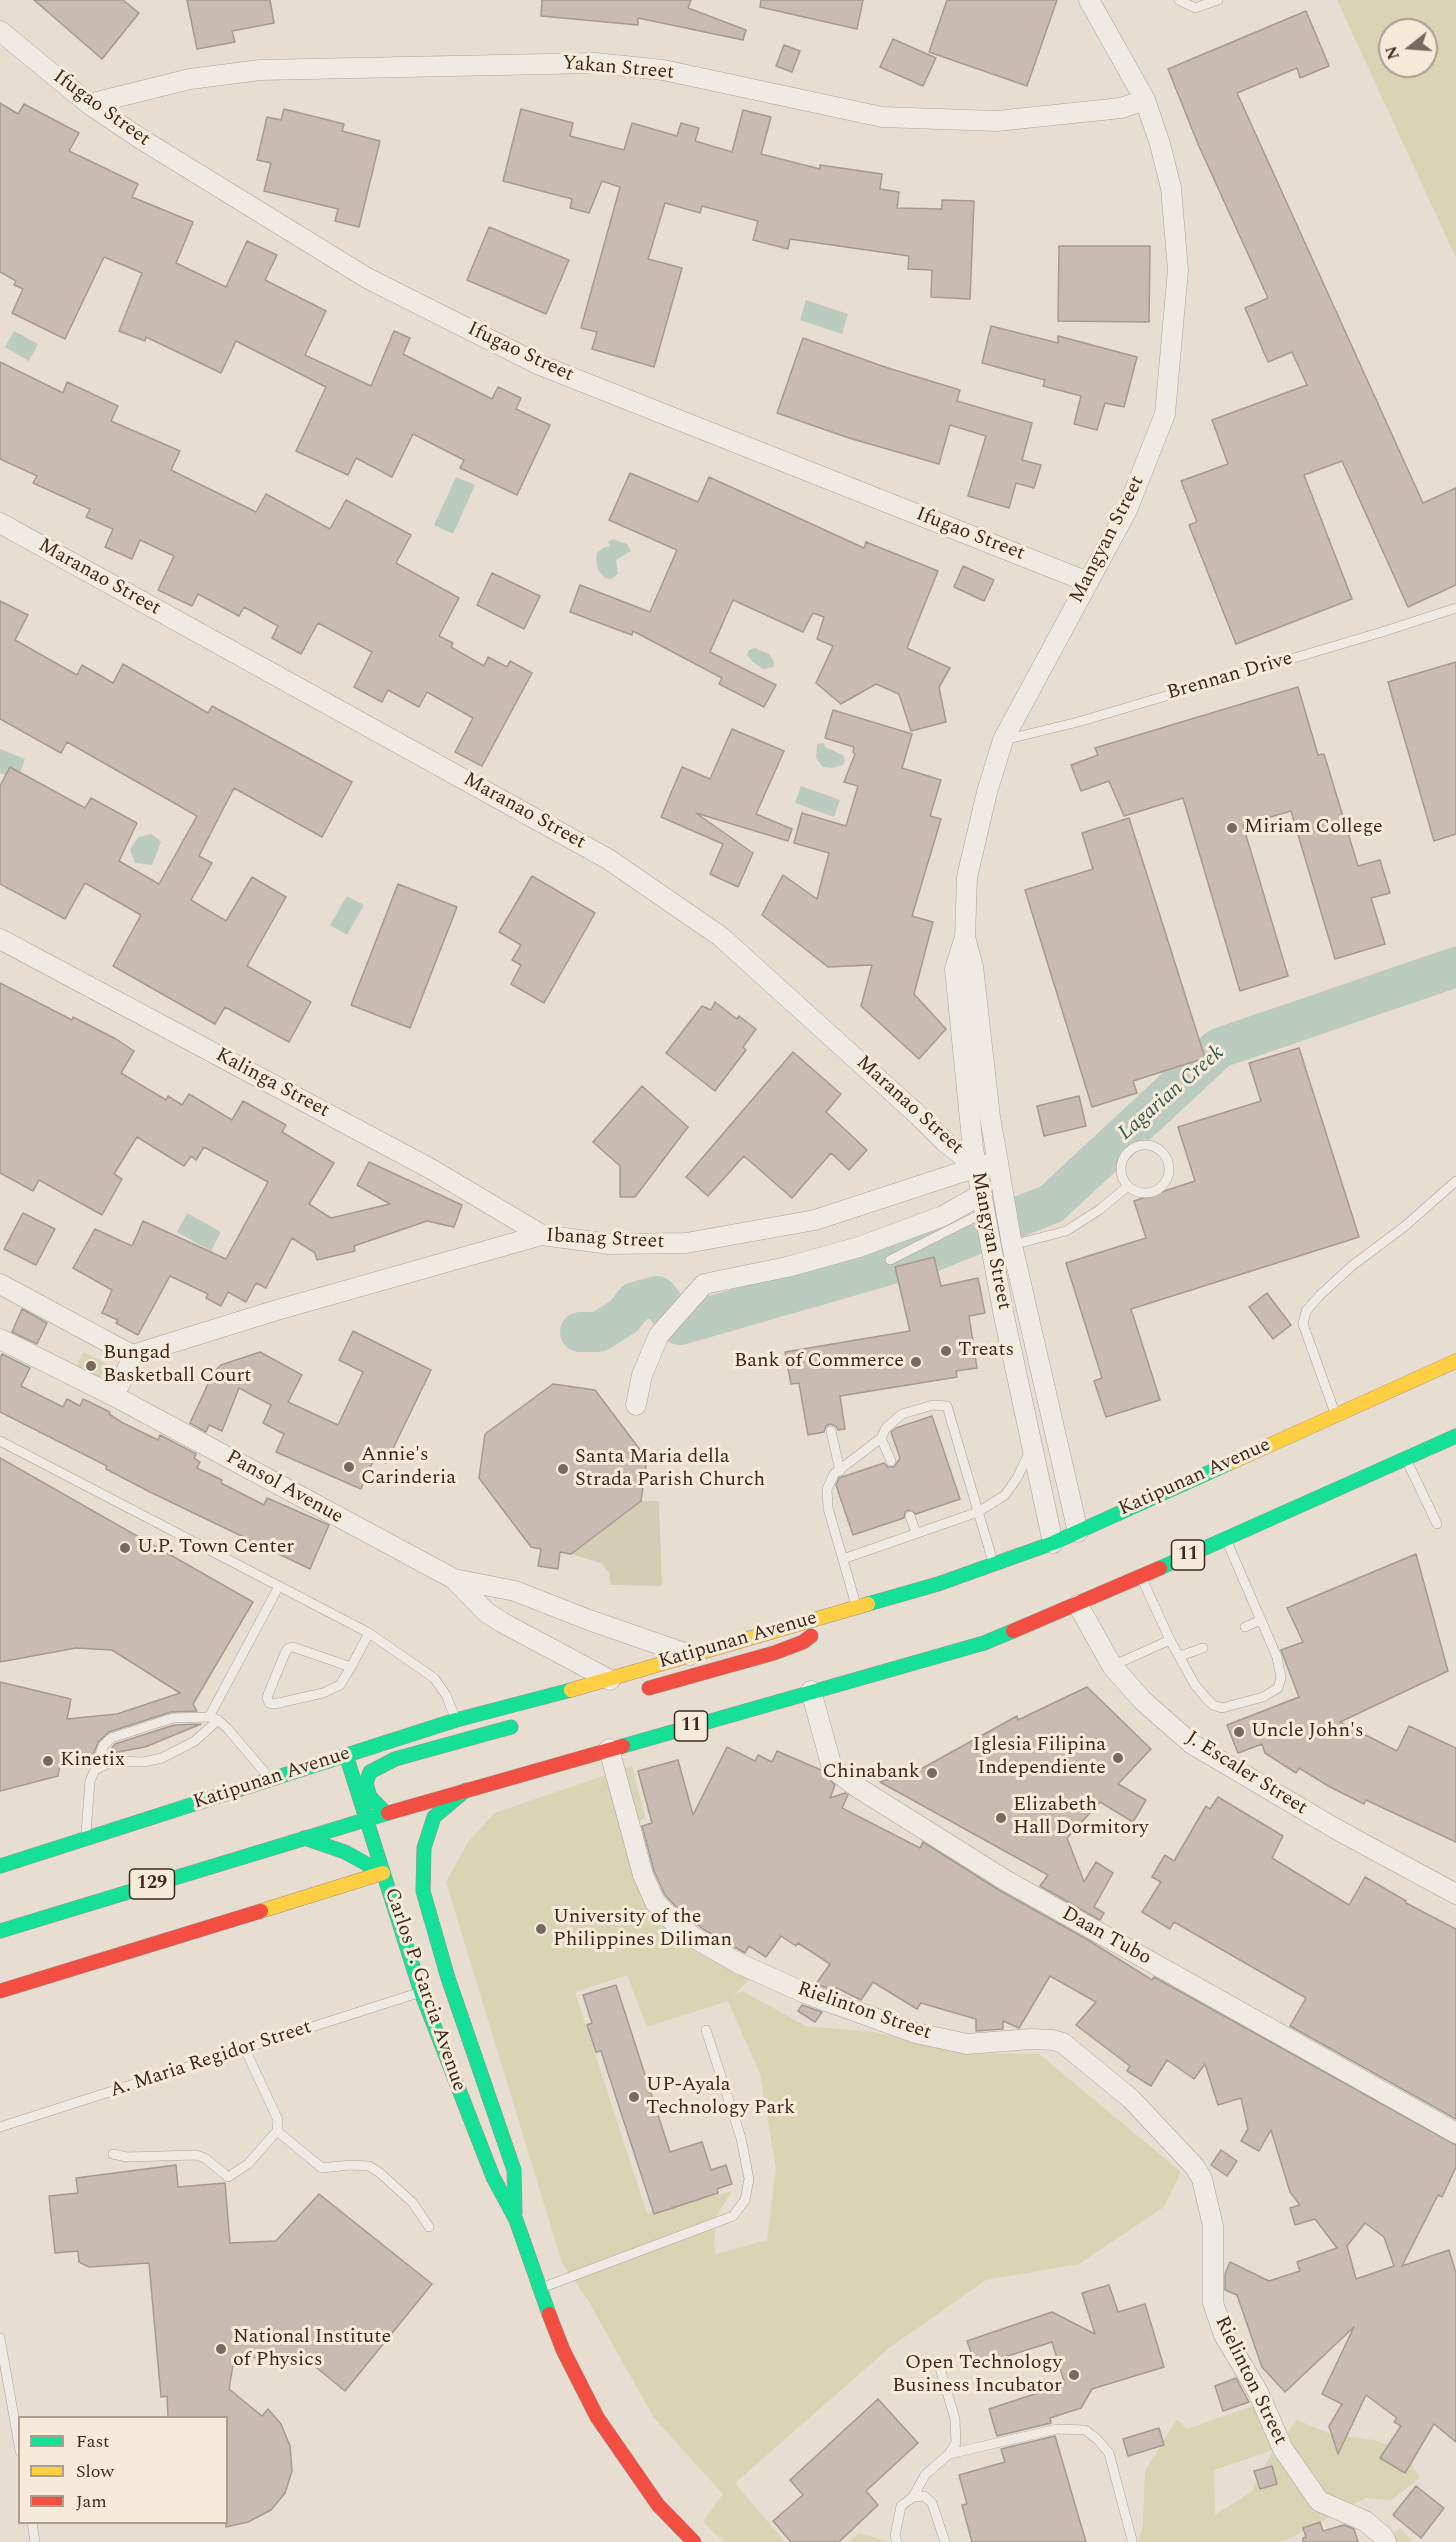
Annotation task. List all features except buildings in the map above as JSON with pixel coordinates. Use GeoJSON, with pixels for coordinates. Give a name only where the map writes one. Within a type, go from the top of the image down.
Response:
{"type":"FeatureCollection","features":[{"type":"Feature","properties":{"kind":"main road","name":"Katipunan Avenue"},"geometry":{"type":"LineString","coordinates":[[0,1866],[456,1720],[610,1680],[993,1565],[1078,1532],[1456,1361]]}},
{"type":"Feature","properties":{"kind":"main road","name":"11"},"geometry":{"type":"LineString","coordinates":[[366,1819],[984,1643],[1078,1605],[1456,1436]]}},
{"type":"Feature","properties":{"kind":"main road"},"geometry":{"type":"LineString","coordinates":[[636,1692],[774,1653],[803,1642],[853,1608]]}},
{"type":"Feature","properties":{"kind":"main road"},"geometry":{"type":"LineString","coordinates":[[386,1814],[370,1797],[366,1783],[370,1772],[382,1764],[521,1724]]}},
{"type":"Feature","properties":{"kind":"main road","name":"Carlos P. Garcia Avenue"},"geometry":{"type":"LineString","coordinates":[[346,1755],[421,1992],[493,2177],[516,2220],[539,2289],[563,2350],[597,2417],[658,2505],[694,2542]]}},
{"type":"Feature","properties":{"kind":"main road","name":"Carlos P. Garcia Avenue"},"geometry":{"type":"LineString","coordinates":[[466,1790],[434,1817],[424,1848],[423,1891],[448,1978],[514,2169],[516,2220]]}},
{"type":"Feature","properties":{"kind":"main road","name":"129"},"geometry":{"type":"LineString","coordinates":[[0,1931],[366,1819]]}},
{"type":"Feature","properties":{"kind":"main road"},"geometry":{"type":"LineString","coordinates":[[304,1839],[345,1852],[383,1873]]}},
{"type":"Feature","properties":{"kind":"main road"},"geometry":{"type":"LineString","coordinates":[[0,1991],[383,1873]]}},
{"type":"Feature","properties":{"kind":"street","name":"Mangyan Street"},"geometry":{"type":"LineString","coordinates":[[1053,1543],[973,1149],[956,969],[965,937],[967,877],[987,792],[1003,740],[1127,510],[1165,414],[1178,270],[1170,188],[1160,144],[1145,100],[1089,0]]}},
{"type":"Feature","properties":{"kind":"street","name":"Ifugao Street"},"geometry":{"type":"LineString","coordinates":[[0,32],[89,104],[141,139],[367,278],[540,365],[1088,582]]}},
{"type":"Feature","properties":{"kind":"street","name":"Yakan Street"},"geometry":{"type":"LineString","coordinates":[[89,104],[190,79],[260,69],[595,63],[663,70],[882,117],[997,121],[1121,108],[1145,100]]}},
{"type":"Feature","properties":{"kind":"street","name":"Maranao Street"},"geometry":{"type":"LineString","coordinates":[[0,523],[608,859],[720,936],[945,1142],[977,1167],[998,1162]]}},
{"type":"Feature","properties":{"kind":"street","name":"Mangyan Street"},"geometry":{"type":"LineString","coordinates":[[965,937],[973,967],[981,1020],[990,1117],[1012,1245],[1078,1532]]}},
{"type":"Feature","properties":{"kind":"street","name":"Kalinga Street"},"geometry":{"type":"LineString","coordinates":[[0,939],[431,1169],[542,1235]]}},
{"type":"Feature","properties":{"kind":"street","name":"Ibanag Street"},"geometry":{"type":"LineString","coordinates":[[132,1355],[277,1310],[542,1235],[609,1244],[686,1243],[815,1220],[977,1167]]}},
{"type":"Feature","properties":{"kind":"street"},"geometry":{"type":"LineString","coordinates":[[636,1405],[642,1375],[658,1335],[704,1284],[787,1267],[859,1247],[984,1203]]}},
{"type":"Feature","properties":{"kind":"street"},"geometry":{"type":"LineString","coordinates":[[0,1284],[132,1355],[114,1396]]}},
{"type":"Feature","properties":{"kind":"street","name":"Pansol Avenue"},"geometry":{"type":"LineString","coordinates":[[0,1339],[114,1396],[454,1579],[515,1591],[690,1655]]}},
{"type":"Feature","properties":{"kind":"street","name":"Pansol Avenue"},"geometry":{"type":"LineString","coordinates":[[454,1579],[486,1612],[610,1680]]}},
{"type":"Feature","properties":{"kind":"street","name":"J. Escaler Street"},"geometry":{"type":"LineString","coordinates":[[1078,1605],[1112,1666],[1143,1701],[1192,1744],[1336,1829],[1456,1894]]}},
{"type":"Feature","properties":{"kind":"street","name":"Daan Tubo"},"geometry":{"type":"LineString","coordinates":[[811,1691],[831,1764],[837,1772],[857,1787],[1005,1880],[1456,2133]]}},
{"type":"Feature","properties":{"kind":"street","name":"Rielinton Street"},"geometry":{"type":"LineString","coordinates":[[609,1749],[643,1875],[656,1902],[673,1921],[696,1939],[738,1963],[805,1993],[916,2033],[967,2044],[1031,2039],[1063,2043],[1131,2099],[1195,2167],[1202,2179],[1214,2226],[1213,2303],[1224,2335],[1258,2392],[1283,2449],[1319,2501],[1365,2521],[1383,2536],[1386,2542]]}},
{"type":"Feature","properties":{"kind":"lane"},"geometry":{"type":"LineString","coordinates":[[1179,0],[1195,8],[1218,0]]}},
{"type":"Feature","properties":{"kind":"lane","name":"Brennan Drive"},"geometry":{"type":"LineString","coordinates":[[1003,740],[1078,722],[1456,608]]}},
{"type":"Feature","properties":{"kind":"lane"},"geometry":{"type":"LineString","coordinates":[[1146,1146],[1163,1153],[1169,1170],[1161,1187],[1154,1192],[1144,1193],[1128,1186],[1123,1178],[1122,1168],[1123,1160],[1129,1152],[1146,1146]]}},
{"type":"Feature","properties":{"kind":"lane"},"geometry":{"type":"LineString","coordinates":[[1336,1415],[1303,1324],[1306,1311],[1353,1265],[1405,1226],[1456,1181]]}},
{"type":"Feature","properties":{"kind":"lane"},"geometry":{"type":"LineString","coordinates":[[1012,1245],[1066,1231],[1099,1210],[1128,1186]]}},
{"type":"Feature","properties":{"kind":"lane"},"geometry":{"type":"LineString","coordinates":[[890,1260],[984,1203]]}},
{"type":"Feature","properties":{"kind":"lane"},"geometry":{"type":"LineString","coordinates":[[853,1608],[843,1559],[828,1508],[829,1481],[881,1438],[886,1428],[902,1414],[933,1405],[947,1406],[993,1565]]}},
{"type":"Feature","properties":{"kind":"lane"},"geometry":{"type":"LineString","coordinates":[[831,1431],[840,1471]]}},
{"type":"Feature","properties":{"kind":"lane"},"geometry":{"type":"LineString","coordinates":[[881,1438],[891,1461]]}},
{"type":"Feature","properties":{"kind":"lane"},"geometry":{"type":"LineString","coordinates":[[0,1441],[369,1633],[434,1678],[446,1695],[456,1720]]}},
{"type":"Feature","properties":{"kind":"lane"},"geometry":{"type":"LineString","coordinates":[[843,1559],[978,1512],[1005,1495],[1017,1478],[1032,1445]]}},
{"type":"Feature","properties":{"kind":"lane"},"geometry":{"type":"LineString","coordinates":[[1406,1459],[1437,1524]]}},
{"type":"Feature","properties":{"kind":"lane"},"geometry":{"type":"LineString","coordinates":[[910,1516],[916,1533]]}},
{"type":"Feature","properties":{"kind":"lane"},"geometry":{"type":"LineString","coordinates":[[1141,1577],[1170,1640],[1195,1685],[1213,1705],[1222,1708],[1263,1697],[1278,1688],[1281,1678],[1277,1657],[1226,1539]]}},
{"type":"Feature","properties":{"kind":"lane"},"geometry":{"type":"LineString","coordinates":[[95,1770],[112,1761],[144,1762],[162,1758],[195,1741],[213,1718],[279,1586]]}},
{"type":"Feature","properties":{"kind":"lane"},"geometry":{"type":"LineString","coordinates":[[1245,1628],[1261,1620]]}},
{"type":"Feature","properties":{"kind":"lane"},"geometry":{"type":"LineString","coordinates":[[351,1667],[293,1647],[289,1648],[267,1697],[269,1703],[274,1704],[332,1690],[340,1685],[351,1667],[369,1633]]}},
{"type":"Feature","properties":{"kind":"lane"},"geometry":{"type":"LineString","coordinates":[[1112,1666],[1170,1640]]}},
{"type":"Feature","properties":{"kind":"lane"},"geometry":{"type":"LineString","coordinates":[[1180,1656],[1203,1648]]}},
{"type":"Feature","properties":{"kind":"lane"},"geometry":{"type":"LineString","coordinates":[[85,1839],[90,1781],[103,1746],[111,1738],[173,1718],[213,1718],[271,1779]]}},
{"type":"Feature","properties":{"kind":"lane","name":"A. Maria Regidor Street"},"geometry":{"type":"LineString","coordinates":[[0,2127],[421,1992]]}},
{"type":"Feature","properties":{"kind":"lane"},"geometry":{"type":"LineString","coordinates":[[539,2289],[733,2216],[746,2200],[749,2179],[741,2138],[706,2030]]}},
{"type":"Feature","properties":{"kind":"lane"},"geometry":{"type":"LineString","coordinates":[[113,2154],[127,2157],[196,2155],[205,2158],[228,2177],[248,2164],[277,2131],[278,2120],[244,2049]]}},
{"type":"Feature","properties":{"kind":"lane"},"geometry":{"type":"LineString","coordinates":[[277,2131],[322,2168],[350,2165],[369,2166],[412,2203],[429,2227]]}},
{"type":"Feature","properties":{"kind":"lane"},"geometry":{"type":"LineString","coordinates":[[0,2338],[18,2440]]}},
{"type":"Feature","properties":{"kind":"lane"},"geometry":{"type":"LineString","coordinates":[[897,2542],[895,2536],[901,2506],[913,2497],[925,2475],[948,2454],[956,2443],[955,2419],[940,2368]]}},
{"type":"Feature","properties":{"kind":"lane"},"geometry":{"type":"LineString","coordinates":[[948,2454],[1057,2429],[1084,2430],[1097,2439],[1109,2453],[1132,2540]]}},
{"type":"Feature","properties":{"kind":"lane"},"geometry":{"type":"LineString","coordinates":[[913,2497],[924,2496],[932,2503],[945,2542]]}},
{"type":"Feature","properties":{"kind":"lane"},"geometry":{"type":"LineString","coordinates":[[32,2524],[35,2542]]}},
{"type":"Feature","properties":{"kind":"shaded area"},"geometry":{"type":"Polygon","coordinates":[[[1337,0],[1456,0],[1456,258],[1337,0]]]}},
{"type":"Feature","properties":{"kind":"shaded area"},"geometry":{"type":"Polygon","coordinates":[[[806,300],[848,314],[842,334],[800,320],[806,300]]]}},
{"type":"Feature","properties":{"kind":"shaded area"},"geometry":{"type":"Polygon","coordinates":[[[14,331],[38,344],[29,361],[5,347],[14,331]]]}},
{"type":"Feature","properties":{"kind":"shaded area"},"geometry":{"type":"Polygon","coordinates":[[[456,477],[475,485],[453,534],[434,525],[456,477]]]}},
{"type":"Feature","properties":{"kind":"shaded area"},"geometry":{"type":"Polygon","coordinates":[[[612,539],[627,544],[631,551],[616,560],[618,574],[611,579],[605,578],[598,570],[596,560],[597,553],[610,546],[608,542],[612,539]]]}},
{"type":"Feature","properties":{"kind":"shaded area"},"geometry":{"type":"Polygon","coordinates":[[[755,648],[769,654],[774,662],[773,667],[763,669],[753,662],[747,655],[749,650],[755,648]]]}},
{"type":"Feature","properties":{"kind":"shaded area"},"geometry":{"type":"Polygon","coordinates":[[[824,743],[825,747],[843,755],[845,760],[843,765],[823,767],[816,758],[817,744],[824,743]]]}},
{"type":"Feature","properties":{"kind":"shaded area"},"geometry":{"type":"Polygon","coordinates":[[[0,749],[25,759],[17,781],[0,773],[0,749]]]}},
{"type":"Feature","properties":{"kind":"shaded area"},"geometry":{"type":"Polygon","coordinates":[[[801,786],[840,800],[834,817],[795,803],[801,786]]]}},
{"type":"Feature","properties":{"kind":"shaded area"},"geometry":{"type":"Polygon","coordinates":[[[152,834],[161,842],[152,865],[135,863],[130,850],[138,837],[152,834]]]}},
{"type":"Feature","properties":{"kind":"shaded area"},"geometry":{"type":"Polygon","coordinates":[[[347,896],[364,905],[347,935],[330,925],[347,896]]]}},
{"type":"Feature","properties":{"kind":"shaded area"},"geometry":{"type":"Polygon","coordinates":[[[187,1213],[221,1232],[211,1251],[177,1232],[187,1213]]]}},
{"type":"Feature","properties":{"kind":"shaded area","name":"Bungad Basketball Court"},"geometry":{"type":"Polygon","coordinates":[[[84,1352],[107,1364],[98,1381],[75,1368],[84,1352]]]}},
{"type":"Feature","properties":{"kind":"shaded area"},"geometry":{"type":"Polygon","coordinates":[[[641,1501],[659,1501],[662,1586],[611,1585],[609,1572],[601,1563],[571,1554],[641,1501]]]}},
{"type":"Feature","properties":{"kind":"shaded area"},"geometry":{"type":"Polygon","coordinates":[[[632,1766],[645,1817],[623,1833],[649,1914],[695,1930],[752,1977],[732,1997],[742,1991],[806,2026],[874,2032],[963,2053],[1039,2054],[1181,2172],[1164,2207],[1079,2264],[986,2280],[889,2348],[735,2483],[785,2542],[724,2542],[703,2522],[723,2494],[654,2418],[589,2302],[562,2263],[446,1882],[468,1842],[495,1813],[632,1766]],[[627,1975],[575,1992],[647,2213],[732,2191],[717,2215],[714,2244],[716,2254],[767,2240],[776,2168],[760,2074],[728,2001],[647,2027],[627,1975]]]}},
{"type":"Feature","properties":{"kind":"shaded area"},"geometry":{"type":"Polygon","coordinates":[[[1259,2404],[1275,2449],[1297,2420],[1330,2434],[1373,2440],[1401,2449],[1420,2478],[1391,2500],[1366,2498],[1283,2542],[1138,2542],[1143,2525],[1145,2471],[1177,2419],[1187,2429],[1259,2404]],[[1273,2450],[1214,2470],[1215,2515],[1252,2491],[1273,2450]]]}},
{"type":"Feature","properties":{"kind":"shaded area"},"geometry":{"type":"Polygon","coordinates":[[[1400,2528],[1413,2542],[1381,2542],[1400,2528]]]}},
{"type":"Feature","properties":{"kind":"shaded area"},"geometry":{"type":"Polygon","coordinates":[[[858,2533],[886,2541],[886,2542],[849,2542],[858,2533]]]}},
{"type":"Feature","properties":{"kind":"waterway","name":"Lagarian Creek"},"geometry":{"type":"LineString","coordinates":[[1010,1220],[1051,1204],[1219,1048],[1456,967]]}},
{"type":"Feature","properties":{"kind":"waterway","name":"Lagarian Creek"},"geometry":{"type":"LineString","coordinates":[[580,1332],[599,1332],[624,1316],[635,1302],[657,1296],[680,1325],[927,1254],[977,1234]]}},
{"type":"Feature","properties":{"kind":"traffic: fast"},"geometry":{"type":"LineString","coordinates":[[1160,1568],[1456,1436]]}},
{"type":"Feature","properties":{"kind":"traffic: fast"},"geometry":{"type":"LineString","coordinates":[[868,1604],[938,1584],[1053,1543],[1230,1463]]}},
{"type":"Feature","properties":{"kind":"traffic: fast"},"geometry":{"type":"LineString","coordinates":[[623,1746],[984,1643],[1013,1631]]}},
{"type":"Feature","properties":{"kind":"traffic: fast"},"geometry":{"type":"LineString","coordinates":[[0,1866],[456,1720],[571,1690]]}},
{"type":"Feature","properties":{"kind":"traffic: fast"},"geometry":{"type":"LineString","coordinates":[[386,1813],[370,1797],[366,1783],[370,1772],[395,1759],[511,1727]]}},
{"type":"Feature","properties":{"kind":"traffic: fast"},"geometry":{"type":"LineString","coordinates":[[346,1755],[421,1992],[493,2177],[516,2220],[549,2314]]}},
{"type":"Feature","properties":{"kind":"traffic: fast"},"geometry":{"type":"LineString","coordinates":[[466,1790],[434,1817],[424,1848],[423,1891],[448,1978],[514,2170],[515,2213]]}},
{"type":"Feature","properties":{"kind":"traffic: fast"},"geometry":{"type":"LineString","coordinates":[[0,1931],[388,1813]]}},
{"type":"Feature","properties":{"kind":"traffic: fast"},"geometry":{"type":"LineString","coordinates":[[304,1838],[345,1852],[383,1873]]}},
{"type":"Feature","properties":{"kind":"traffic: slow"},"geometry":{"type":"LineString","coordinates":[[1230,1463],[1456,1361]]}},
{"type":"Feature","properties":{"kind":"traffic: slow"},"geometry":{"type":"LineString","coordinates":[[571,1690],[868,1604]]}},
{"type":"Feature","properties":{"kind":"traffic: slow"},"geometry":{"type":"LineString","coordinates":[[261,1911],[383,1873]]}},
{"type":"Feature","properties":{"kind":"traffic: jam"},"geometry":{"type":"LineString","coordinates":[[1013,1631],[1160,1568]]}},
{"type":"Feature","properties":{"kind":"traffic: jam"},"geometry":{"type":"LineString","coordinates":[[649,1688],[774,1653],[803,1642],[811,1636]]}},
{"type":"Feature","properties":{"kind":"traffic: jam"},"geometry":{"type":"LineString","coordinates":[[388,1813],[623,1746]]}},
{"type":"Feature","properties":{"kind":"traffic: jam"},"geometry":{"type":"LineString","coordinates":[[0,1991],[261,1911]]}},
{"type":"Feature","properties":{"kind":"traffic: jam"},"geometry":{"type":"LineString","coordinates":[[549,2314],[563,2350],[597,2417],[658,2505],[694,2542]]}},
{"type":"Feature","properties":{"kind":"place","name":"Miriam College"},"geometry":{"type":"Point","coordinates":[1232,828]}},
{"type":"Feature","properties":{"kind":"place","name":"Treats"},"geometry":{"type":"Point","coordinates":[946,1351]}},
{"type":"Feature","properties":{"kind":"place","name":"Bank of Commerce"},"geometry":{"type":"Point","coordinates":[916,1362]}},
{"type":"Feature","properties":{"kind":"place","name":"Bungad Basketball Court"},"geometry":{"type":"Point","coordinates":[91,1366]}},
{"type":"Feature","properties":{"kind":"place","name":"Annie's Carinderia"},"geometry":{"type":"Point","coordinates":[349,1467]}},
{"type":"Feature","properties":{"kind":"place","name":"Santa Maria della Strada Parish Church"},"geometry":{"type":"Point","coordinates":[563,1469]}},
{"type":"Feature","properties":{"kind":"place","name":"U.P. Town Center"},"geometry":{"type":"Point","coordinates":[125,1548]}},
{"type":"Feature","properties":{"kind":"place","name":"Uncle John's"},"geometry":{"type":"Point","coordinates":[1239,1732]}},
{"type":"Feature","properties":{"kind":"place","name":"Iglesia Filipina Independiente"},"geometry":{"type":"Point","coordinates":[1118,1758]}},
{"type":"Feature","properties":{"kind":"place","name":"Kinetix"},"geometry":{"type":"Point","coordinates":[48,1761]}},
{"type":"Feature","properties":{"kind":"place","name":"Chinabank"},"geometry":{"type":"Point","coordinates":[932,1773]}},
{"type":"Feature","properties":{"kind":"place","name":"Elizabeth Hall Dormitory"},"geometry":{"type":"Point","coordinates":[1001,1818]}},
{"type":"Feature","properties":{"kind":"place","name":"University of the Philippines Diliman"},"geometry":{"type":"Point","coordinates":[541,1929]}},
{"type":"Feature","properties":{"kind":"place","name":"UP-Ayala Technology Park"},"geometry":{"type":"Point","coordinates":[634,2097]}},
{"type":"Feature","properties":{"kind":"place","name":"National Institute of Physics"},"geometry":{"type":"Point","coordinates":[221,2349]}},
{"type":"Feature","properties":{"kind":"place","name":"Open Technology Business Incubator"},"geometry":{"type":"Point","coordinates":[1074,2375]}}]}
